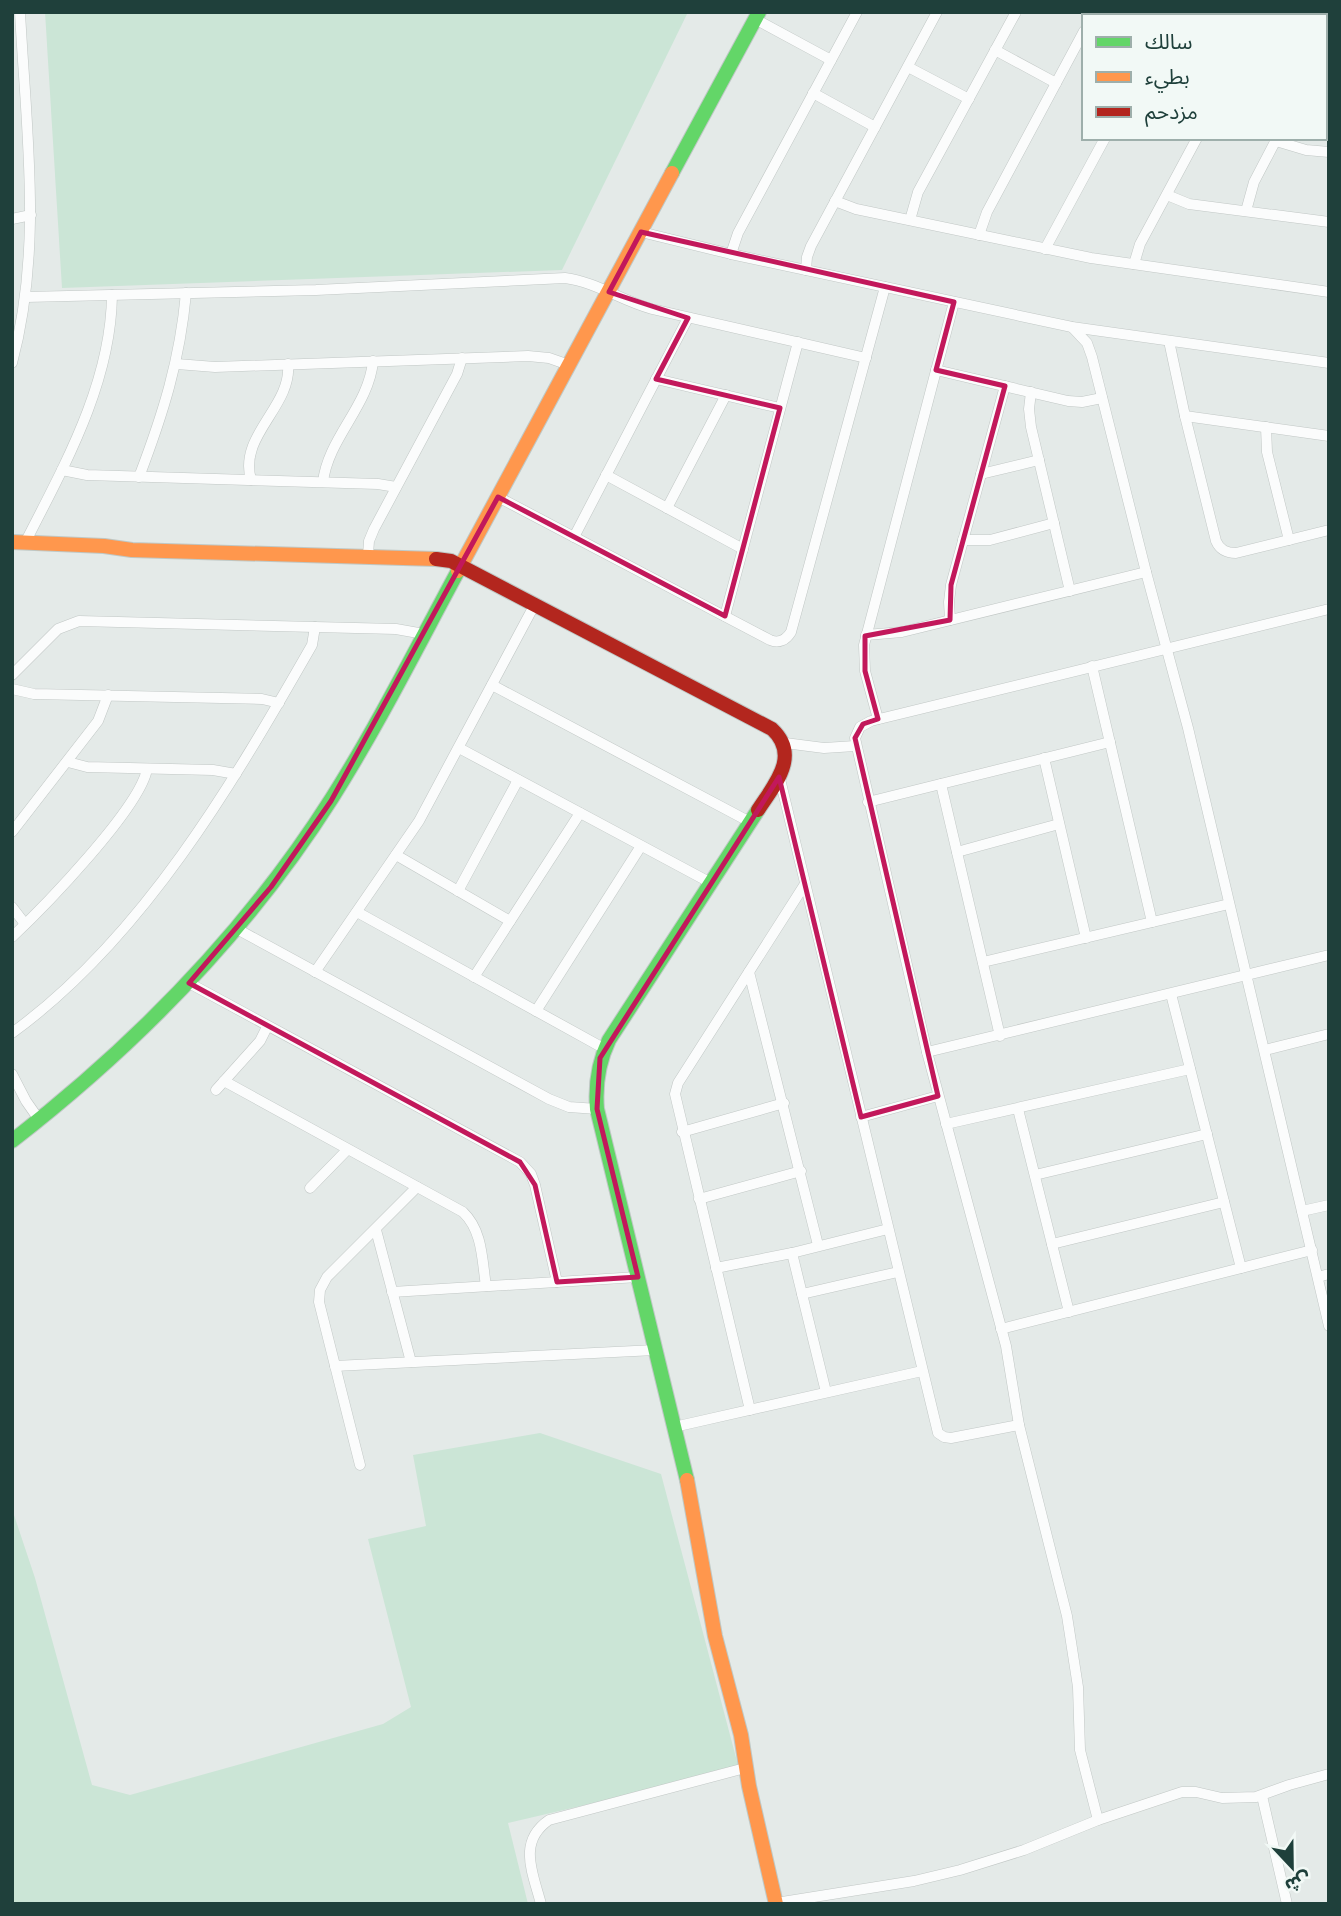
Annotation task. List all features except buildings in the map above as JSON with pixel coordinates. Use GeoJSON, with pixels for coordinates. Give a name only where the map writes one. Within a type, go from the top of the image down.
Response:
{"type":"FeatureCollection","features":[{"type":"Feature","properties":{"kind":"street"},"geometry":{"type":"LineString","coordinates":[[12,362],[26,297],[31,215],[20,12]]}},
{"type":"Feature","properties":{"kind":"street"},"geometry":{"type":"LineString","coordinates":[[731,254],[738,233],[857,12]]}},
{"type":"Feature","properties":{"kind":"street"},"geometry":{"type":"LineString","coordinates":[[806,270],[808,251],[937,12]]}},
{"type":"Feature","properties":{"kind":"street"},"geometry":{"type":"LineString","coordinates":[[910,220],[918,192],[1016,12]]}},
{"type":"Feature","properties":{"kind":"street"},"geometry":{"type":"LineString","coordinates":[[12,1141],[40,1121],[112,1059],[189,983],[237,929],[292,859],[331,801],[757,16],[831,60]]}},
{"type":"Feature","properties":{"kind":"street"},"geometry":{"type":"LineString","coordinates":[[979,235],[987,212],[1082,35]]}},
{"type":"Feature","properties":{"kind":"street"},"geometry":{"type":"LineString","coordinates":[[995,50],[1056,83]]}},
{"type":"Feature","properties":{"kind":"street"},"geometry":{"type":"LineString","coordinates":[[908,67],[968,99]]}},
{"type":"Feature","properties":{"kind":"street"},"geometry":{"type":"LineString","coordinates":[[813,93],[875,127]]}},
{"type":"Feature","properties":{"kind":"street"},"geometry":{"type":"LineString","coordinates":[[1045,249],[1104,140]]}},
{"type":"Feature","properties":{"kind":"street"},"geometry":{"type":"LineString","coordinates":[[1134,264],[1140,244],[1196,140]]}},
{"type":"Feature","properties":{"kind":"street"},"geometry":{"type":"LineString","coordinates":[[1246,211],[1251,189],[1276,140],[1306,150],[1329,152]]}},
{"type":"Feature","properties":{"kind":"street"},"geometry":{"type":"LineString","coordinates":[[1167,195],[1189,204],[1329,222]]}},
{"type":"Feature","properties":{"kind":"street"},"geometry":{"type":"LineString","coordinates":[[835,201],[856,209],[1045,249],[1329,292]]}},
{"type":"Feature","properties":{"kind":"street"},"geometry":{"type":"LineString","coordinates":[[12,219],[31,215]]}},
{"type":"Feature","properties":{"kind":"street"},"geometry":{"type":"LineString","coordinates":[[641,232],[731,254],[1072,327],[1329,363]]}},
{"type":"Feature","properties":{"kind":"street"},"geometry":{"type":"LineString","coordinates":[[26,297],[316,290],[546,278],[583,281],[641,306],[866,358]]}},
{"type":"Feature","properties":{"kind":"street"},"geometry":{"type":"LineString","coordinates":[[498,496],[774,642],[784,640],[791,632],[885,287]]}},
{"type":"Feature","properties":{"kind":"street"},"geometry":{"type":"LineString","coordinates":[[139,477],[177,364],[186,293]]}},
{"type":"Feature","properties":{"kind":"street"},"geometry":{"type":"LineString","coordinates":[[111,295],[109,329],[103,358],[80,433],[62,470],[19,542],[104,546],[132,551],[427,557],[461,565],[772,729],[785,743],[786,760],[779,775],[605,1048],[596,1077],[597,1109],[698,1529],[715,1636],[741,1735],[745,1768],[776,1903],[914,1881],[960,1870],[1034,1847],[1098,1820],[1187,1791],[1231,1799],[1262,1796],[1329,1774]]}},
{"type":"Feature","properties":{"kind":"street"},"geometry":{"type":"LineString","coordinates":[[878,719],[865,671],[863,655],[866,635],[954,302]]}},
{"type":"Feature","properties":{"kind":"street"},"geometry":{"type":"LineString","coordinates":[[574,537],[688,317]]}},
{"type":"Feature","properties":{"kind":"street"},"geometry":{"type":"LineString","coordinates":[[1072,327],[1090,350],[1188,728],[1329,1326]]}},
{"type":"Feature","properties":{"kind":"street"},"geometry":{"type":"LineString","coordinates":[[1169,341],[1185,416],[1219,547],[1228,553],[1236,553],[1329,530]]}},
{"type":"Feature","properties":{"kind":"street"},"geometry":{"type":"LineString","coordinates":[[725,617],[798,342]]}},
{"type":"Feature","properties":{"kind":"street"},"geometry":{"type":"LineString","coordinates":[[177,364],[215,367],[528,355],[569,365]]}},
{"type":"Feature","properties":{"kind":"street"},"geometry":{"type":"LineString","coordinates":[[368,555],[371,535],[457,374],[461,358]]}},
{"type":"Feature","properties":{"kind":"street"},"geometry":{"type":"LineString","coordinates":[[323,482],[330,457],[366,389],[373,361]]}},
{"type":"Feature","properties":{"kind":"street"},"geometry":{"type":"LineString","coordinates":[[251,480],[248,462],[250,451],[284,389],[288,364]]}},
{"type":"Feature","properties":{"kind":"street"},"geometry":{"type":"LineString","coordinates":[[936,370],[1075,402],[1102,398]]}},
{"type":"Feature","properties":{"kind":"street"},"geometry":{"type":"LineString","coordinates":[[656,379],[780,408]]}},
{"type":"Feature","properties":{"kind":"street"},"geometry":{"type":"LineString","coordinates":[[950,620],[949,594],[1005,386]]}},
{"type":"Feature","properties":{"kind":"street"},"geometry":{"type":"LineString","coordinates":[[1031,392],[1029,418],[1070,591]]}},
{"type":"Feature","properties":{"kind":"street"},"geometry":{"type":"LineString","coordinates":[[667,508],[726,396]]}},
{"type":"Feature","properties":{"kind":"street"},"geometry":{"type":"LineString","coordinates":[[1185,416],[1329,436]]}},
{"type":"Feature","properties":{"kind":"street"},"geometry":{"type":"LineString","coordinates":[[1266,427],[1267,452],[1289,540]]}},
{"type":"Feature","properties":{"kind":"street"},"geometry":{"type":"LineString","coordinates":[[981,474],[1039,460]]}},
{"type":"Feature","properties":{"kind":"street"},"geometry":{"type":"LineString","coordinates":[[62,470],[80,475],[379,484],[396,487]]}},
{"type":"Feature","properties":{"kind":"street"},"geometry":{"type":"LineString","coordinates":[[606,475],[743,549]]}},
{"type":"Feature","properties":{"kind":"street"},"geometry":{"type":"LineString","coordinates":[[963,540],[984,541],[1054,523]]}},
{"type":"Feature","properties":{"kind":"street"},"geometry":{"type":"LineString","coordinates":[[866,635],[893,634],[1146,572]]}},
{"type":"Feature","properties":{"kind":"street"},"geometry":{"type":"LineString","coordinates":[[315,972],[426,809],[535,604]]}},
{"type":"Feature","properties":{"kind":"street"},"geometry":{"type":"LineString","coordinates":[[1098,1820],[1080,1750],[1078,1687],[1067,1616],[1019,1425],[1001,1329],[927,1052],[855,746],[856,734],[867,722],[878,719],[1329,609]]}},
{"type":"Feature","properties":{"kind":"street"},"geometry":{"type":"LineString","coordinates":[[12,675],[58,629],[73,622],[396,629],[424,634]]}},
{"type":"Feature","properties":{"kind":"street"},"geometry":{"type":"LineString","coordinates":[[12,1033],[80,974],[129,920],[190,843],[236,774],[312,645],[315,627]]}},
{"type":"Feature","properties":{"kind":"street"},"geometry":{"type":"LineString","coordinates":[[1092,666],[1152,922]]}},
{"type":"Feature","properties":{"kind":"street"},"geometry":{"type":"LineString","coordinates":[[492,685],[750,822]]}},
{"type":"Feature","properties":{"kind":"street"},"geometry":{"type":"LineString","coordinates":[[12,688],[34,694],[262,699],[279,702]]}},
{"type":"Feature","properties":{"kind":"street"},"geometry":{"type":"LineString","coordinates":[[12,832],[102,715],[108,695]]}},
{"type":"Feature","properties":{"kind":"street"},"geometry":{"type":"LineString","coordinates":[[868,802],[1110,742]]}},
{"type":"Feature","properties":{"kind":"street"},"geometry":{"type":"LineString","coordinates":[[785,743],[824,748],[855,746]]}},
{"type":"Feature","properties":{"kind":"street"},"geometry":{"type":"LineString","coordinates":[[459,748],[711,883]]}},
{"type":"Feature","properties":{"kind":"street"},"geometry":{"type":"LineString","coordinates":[[1044,758],[1086,938]]}},
{"type":"Feature","properties":{"kind":"street"},"geometry":{"type":"LineString","coordinates":[[68,762],[87,767],[213,770],[236,774]]}},
{"type":"Feature","properties":{"kind":"street"},"geometry":{"type":"LineString","coordinates":[[12,937],[68,880],[116,821],[140,788],[147,769]]}},
{"type":"Feature","properties":{"kind":"street"},"geometry":{"type":"LineString","coordinates":[[779,775],[922,1371],[941,1436],[951,1438],[1019,1425]]}},
{"type":"Feature","properties":{"kind":"street"},"geometry":{"type":"LineString","coordinates":[[458,891],[518,780]]}},
{"type":"Feature","properties":{"kind":"street"},"geometry":{"type":"LineString","coordinates":[[940,784],[1000,1036]]}},
{"type":"Feature","properties":{"kind":"street"},"geometry":{"type":"LineString","coordinates":[[474,977],[580,813]]}},
{"type":"Feature","properties":{"kind":"street"},"geometry":{"type":"LineString","coordinates":[[957,852],[1059,824]]}},
{"type":"Feature","properties":{"kind":"street"},"geometry":{"type":"LineString","coordinates":[[536,1011],[641,846]]}},
{"type":"Feature","properties":{"kind":"street"},"geometry":{"type":"LineString","coordinates":[[396,855],[510,921]]}},
{"type":"Feature","properties":{"kind":"street"},"geometry":{"type":"LineString","coordinates":[[750,1410],[675,1094],[678,1083],[805,884]]}},
{"type":"Feature","properties":{"kind":"street"},"geometry":{"type":"LineString","coordinates":[[983,962],[1229,904]]}},
{"type":"Feature","properties":{"kind":"street"},"geometry":{"type":"LineString","coordinates":[[12,907],[25,924]]}},
{"type":"Feature","properties":{"kind":"street"},"geometry":{"type":"LineString","coordinates":[[357,912],[605,1048]]}},
{"type":"Feature","properties":{"kind":"street"},"geometry":{"type":"LineString","coordinates":[[237,929],[549,1099],[569,1107],[597,1109]]}},
{"type":"Feature","properties":{"kind":"street"},"geometry":{"type":"LineString","coordinates":[[927,1052],[1329,955]]}},
{"type":"Feature","properties":{"kind":"street"},"geometry":{"type":"LineString","coordinates":[[749,972],[818,1245]]}},
{"type":"Feature","properties":{"kind":"street"},"geometry":{"type":"LineString","coordinates":[[189,983],[524,1166],[535,1185],[557,1282]]}},
{"type":"Feature","properties":{"kind":"street"},"geometry":{"type":"LineString","coordinates":[[1171,994],[1241,1268]]}},
{"type":"Feature","properties":{"kind":"street"},"geometry":{"type":"LineString","coordinates":[[216,1090],[260,1041],[267,1027]]}},
{"type":"Feature","properties":{"kind":"street"},"geometry":{"type":"LineString","coordinates":[[1265,1050],[1329,1034]]}},
{"type":"Feature","properties":{"kind":"street"},"geometry":{"type":"LineString","coordinates":[[946,1124],[1190,1069]]}},
{"type":"Feature","properties":{"kind":"street"},"geometry":{"type":"LineString","coordinates":[[12,1074],[29,1107],[40,1121]]}},
{"type":"Feature","properties":{"kind":"street"},"geometry":{"type":"LineString","coordinates":[[224,1081],[457,1208],[473,1223],[479,1240],[486,1286]]}},
{"type":"Feature","properties":{"kind":"street"},"geometry":{"type":"LineString","coordinates":[[861,1117],[939,1096]]}},
{"type":"Feature","properties":{"kind":"street"},"geometry":{"type":"LineString","coordinates":[[682,1132],[784,1103]]}},
{"type":"Feature","properties":{"kind":"street"},"geometry":{"type":"LineString","coordinates":[[1018,1109],[1069,1312]]}},
{"type":"Feature","properties":{"kind":"street"},"geometry":{"type":"LineString","coordinates":[[1035,1175],[1207,1134]]}},
{"type":"Feature","properties":{"kind":"street"},"geometry":{"type":"LineString","coordinates":[[310,1188],[347,1150]]}},
{"type":"Feature","properties":{"kind":"street"},"geometry":{"type":"LineString","coordinates":[[699,1199],[801,1171]]}},
{"type":"Feature","properties":{"kind":"street"},"geometry":{"type":"LineString","coordinates":[[360,1465],[319,1302],[320,1290],[327,1278],[417,1187]]}},
{"type":"Feature","properties":{"kind":"street"},"geometry":{"type":"LineString","coordinates":[[1052,1244],[1224,1202]]}},
{"type":"Feature","properties":{"kind":"street"},"geometry":{"type":"LineString","coordinates":[[1302,1211],[1329,1205]]}},
{"type":"Feature","properties":{"kind":"street"},"geometry":{"type":"LineString","coordinates":[[716,1268],[792,1253],[888,1229]]}},
{"type":"Feature","properties":{"kind":"street"},"geometry":{"type":"LineString","coordinates":[[376,1230],[411,1362]]}},
{"type":"Feature","properties":{"kind":"street"},"geometry":{"type":"LineString","coordinates":[[1001,1329],[1312,1250]]}},
{"type":"Feature","properties":{"kind":"street"},"geometry":{"type":"LineString","coordinates":[[792,1253],[825,1392]]}},
{"type":"Feature","properties":{"kind":"street"},"geometry":{"type":"LineString","coordinates":[[802,1294],[898,1272]]}},
{"type":"Feature","properties":{"kind":"street"},"geometry":{"type":"LineString","coordinates":[[1318,1277],[1329,1274]]}},
{"type":"Feature","properties":{"kind":"street"},"geometry":{"type":"LineString","coordinates":[[392,1292],[638,1277]]}},
{"type":"Feature","properties":{"kind":"street"},"geometry":{"type":"LineString","coordinates":[[335,1366],[655,1350]]}},
{"type":"Feature","properties":{"kind":"street"},"geometry":{"type":"LineString","coordinates":[[674,1427],[922,1371]]}},
{"type":"Feature","properties":{"kind":"street"},"geometry":{"type":"LineString","coordinates":[[541,1904],[529,1849],[536,1832],[549,1820],[745,1768]]}},
{"type":"Feature","properties":{"kind":"street"},"geometry":{"type":"LineString","coordinates":[[1262,1796],[1287,1904]]}},
{"type":"Feature","properties":{"kind":"highlighted area"},"geometry":{"type":"Polygon","coordinates":[[[641,232],[954,302],[936,370],[1005,386],[951,585],[950,620],[865,636],[865,671],[878,719],[863,724],[855,738],[938,1096],[861,1117],[779,777],[600,1058],[597,1109],[638,1277],[557,1282],[535,1185],[520,1162],[189,983],[271,887],[331,801],[498,497],[725,616],[780,408],[656,379],[688,318],[609,292],[641,232]]]}},
{"type":"Feature","properties":{"kind":"green space"},"geometry":{"type":"Polygon","coordinates":[[[45,12],[688,12],[562,270],[62,288],[45,12]]]}},
{"type":"Feature","properties":{"kind":"green space"},"geometry":{"type":"Polygon","coordinates":[[[540,1433],[661,1474],[739,1769],[508,1823],[528,1904],[12,1904],[12,1509],[35,1578],[92,1785],[130,1795],[383,1724],[411,1707],[368,1539],[426,1526],[413,1455],[540,1433]]]}},
{"type":"Feature","properties":{"kind":"traffic: fast"},"geometry":{"type":"LineString","coordinates":[[672,173],[759,12]]}},
{"type":"Feature","properties":{"kind":"traffic: fast"},"geometry":{"type":"LineString","coordinates":[[12,1141],[58,1104],[146,1025],[226,940],[264,894],[299,847],[349,770],[458,571]]}},
{"type":"Feature","properties":{"kind":"traffic: fast"},"geometry":{"type":"LineString","coordinates":[[687,1480],[597,1109],[596,1091],[602,1057],[609,1040],[758,810]]}},
{"type":"Feature","properties":{"kind":"traffic: slow"},"geometry":{"type":"LineString","coordinates":[[458,571],[672,173]]}},
{"type":"Feature","properties":{"kind":"traffic: slow"},"geometry":{"type":"LineString","coordinates":[[12,542],[104,546],[132,550],[436,559]]}},
{"type":"Feature","properties":{"kind":"traffic: slow"},"geometry":{"type":"LineString","coordinates":[[687,1480],[715,1636],[741,1735],[749,1786],[776,1904]]}},
{"type":"Feature","properties":{"kind":"traffic: jam"},"geometry":{"type":"LineString","coordinates":[[436,559],[451,561],[772,729],[780,739],[785,760],[777,781],[758,810]]}}]}
